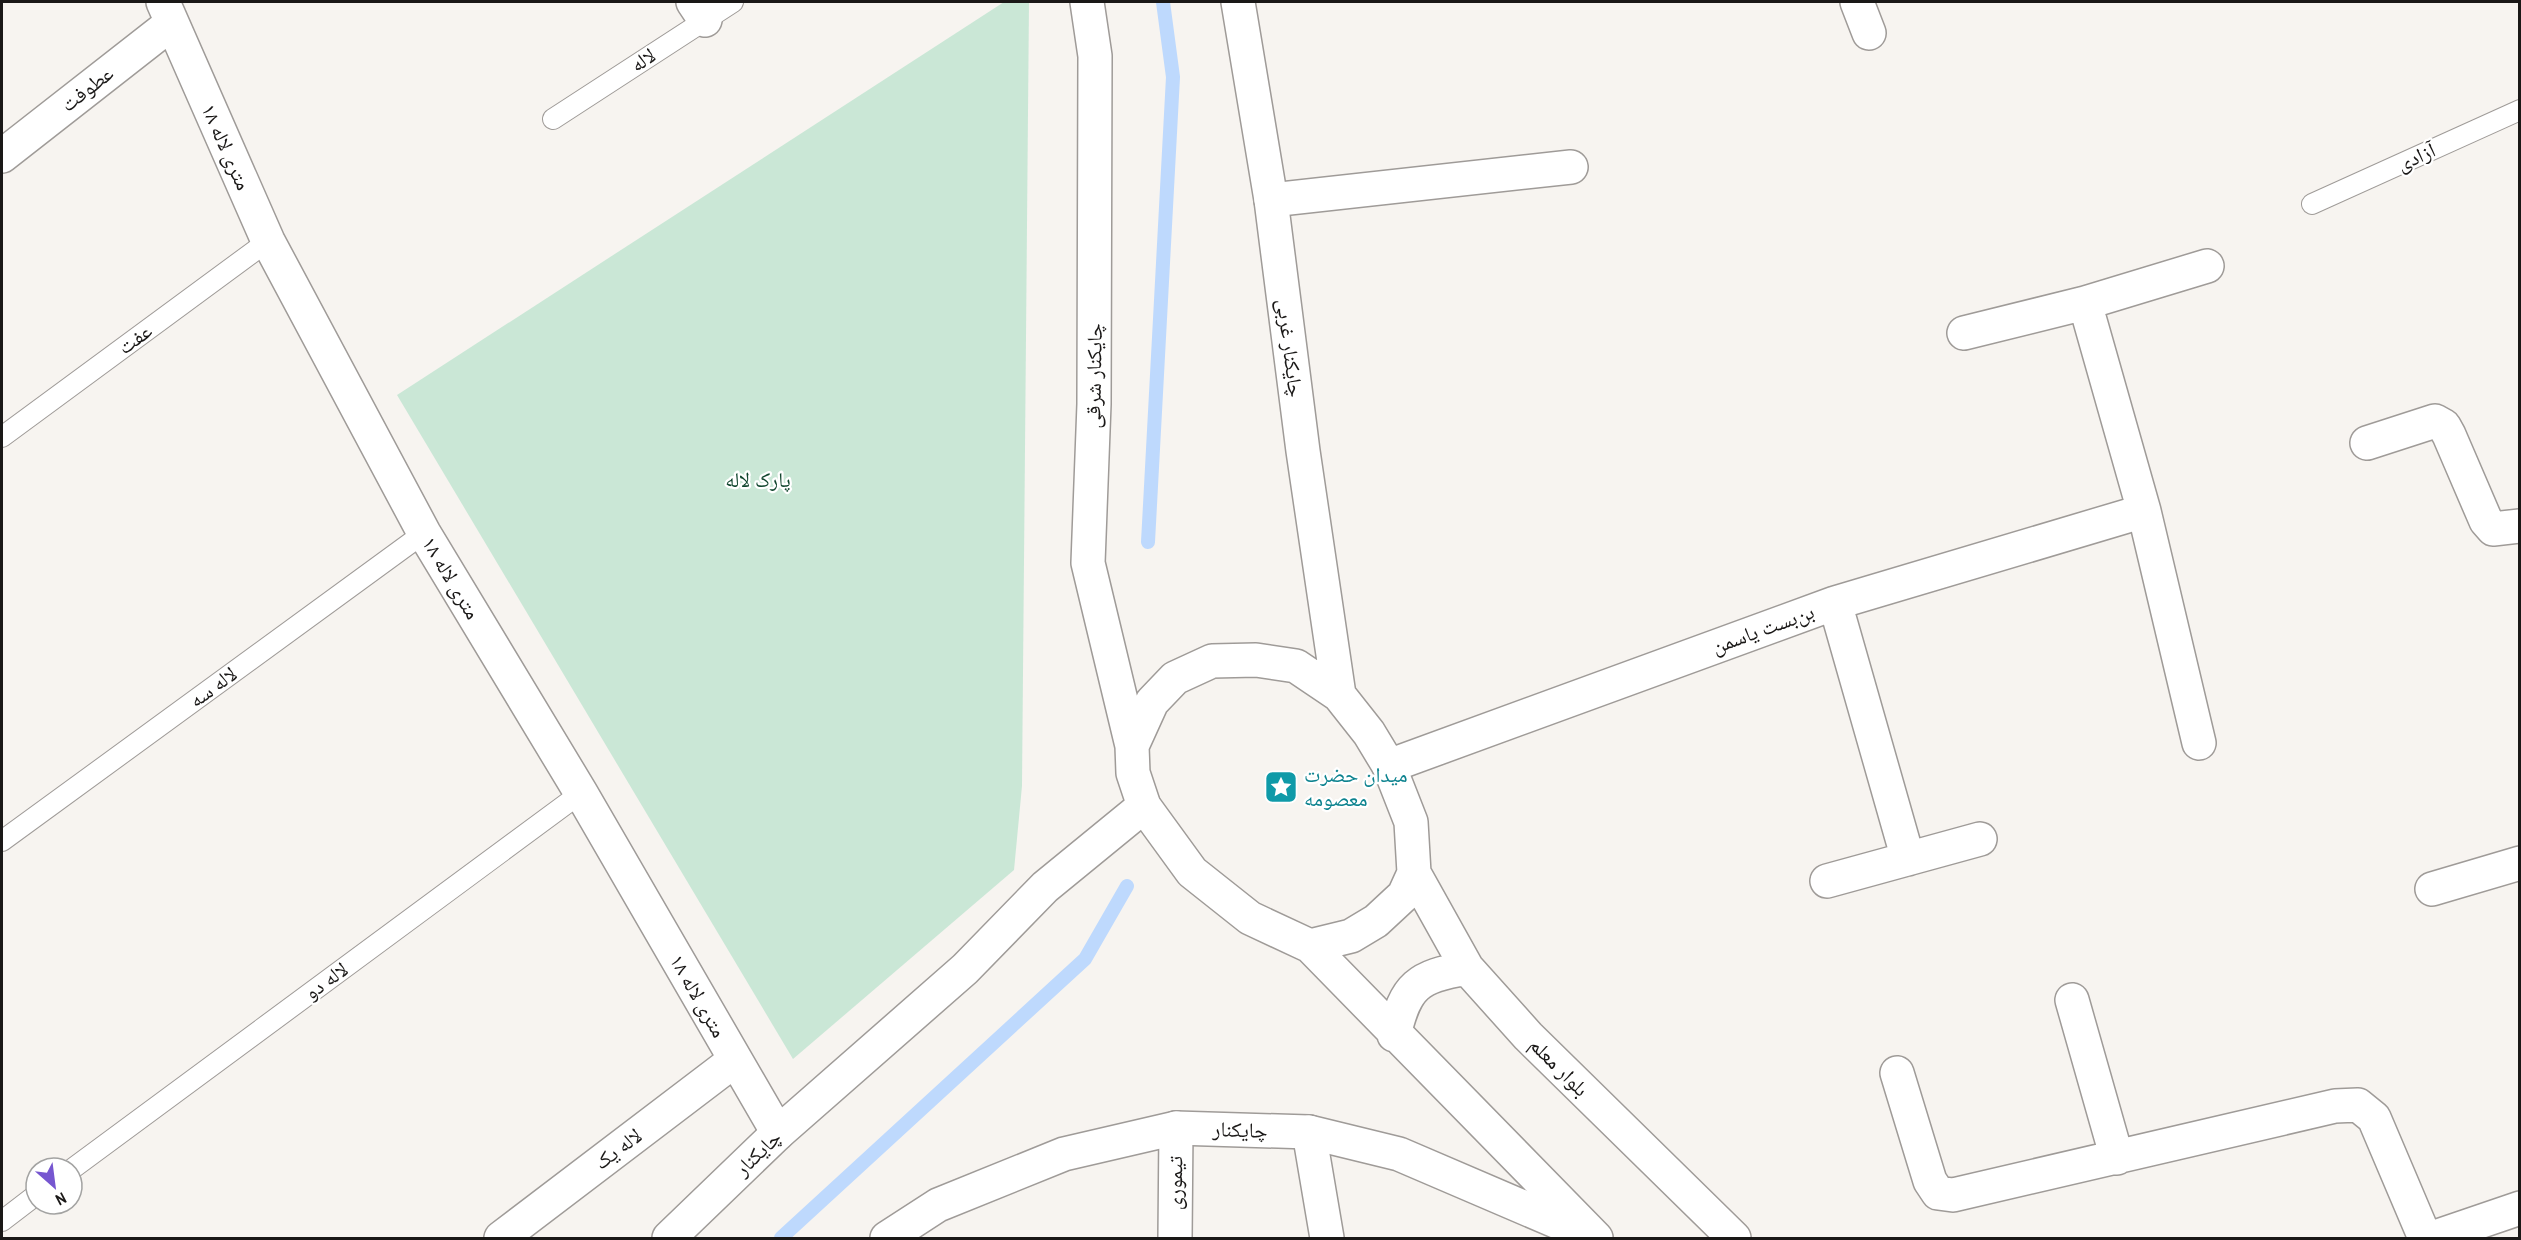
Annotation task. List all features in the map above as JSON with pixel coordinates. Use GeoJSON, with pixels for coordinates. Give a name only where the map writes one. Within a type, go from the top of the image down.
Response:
{"type":"FeatureCollection","features":[{"type":"Feature","properties":{"kind":"street","name":"چایکنار شرقی"},"geometry":{"type":"LineString","coordinates":[[1087,2],[1095,56],[1094,404],[1088,563],[1132,746]]}},
{"type":"Feature","properties":{"kind":"street","name":"چایکنار غربی"},"geometry":{"type":"LineString","coordinates":[[1238,2],[1271,200],[1303,451],[1339,695]]}},
{"type":"Feature","properties":{"kind":"street"},"geometry":{"type":"LineString","coordinates":[[1857,2],[1869,33]]}},
{"type":"Feature","properties":{"kind":"street","name":"عطوفت"},"geometry":{"type":"LineString","coordinates":[[2,156],[167,12]]}},
{"type":"Feature","properties":{"kind":"street","name":"۱۸ متری لاله"},"geometry":{"type":"LineString","coordinates":[[167,12],[268,241],[424,534],[581,793],[778,1133]]}},
{"type":"Feature","properties":{"kind":"street"},"geometry":{"type":"LineString","coordinates":[[1271,200],[1571,167]]}},
{"type":"Feature","properties":{"kind":"street"},"geometry":{"type":"LineString","coordinates":[[1964,333],[2085,303],[2207,266]]}},
{"type":"Feature","properties":{"kind":"street"},"geometry":{"type":"LineString","coordinates":[[2085,303],[2144,511],[2199,743]]}},
{"type":"Feature","properties":{"kind":"street"},"geometry":{"type":"LineString","coordinates":[[2367,443],[2435,421],[2444,426],[2449,435],[2486,521],[2493,529],[2520,526]]}},
{"type":"Feature","properties":{"kind":"street","name":"بن‌بست یاسمن"},"geometry":{"type":"LineString","coordinates":[[1389,766],[1835,603],[2144,511]]}},
{"type":"Feature","properties":{"kind":"street"},"geometry":{"type":"LineString","coordinates":[[1835,603],[1908,859]]}},
{"type":"Feature","properties":{"kind":"street"},"geometry":{"type":"LineString","coordinates":[[1310,946],[1351,936],[1376,921],[1404,895],[1414,873],[1411,822],[1389,766],[1369,733],[1339,695],[1296,666],[1256,660],[1212,661],[1175,678],[1152,702],[1132,746],[1133,773],[1144,806],[1192,872],[1250,918],[1310,946],[1394,1035],[1596,1239]]}},
{"type":"Feature","properties":{"kind":"street","name":"چایکنار"},"geometry":{"type":"LineString","coordinates":[[669,1239],[778,1133],[965,969],[1045,888],[1144,806]]}},
{"type":"Feature","properties":{"kind":"street"},"geometry":{"type":"LineString","coordinates":[[1827,881],[1980,839]]}},
{"type":"Feature","properties":{"kind":"street"},"geometry":{"type":"LineString","coordinates":[[2432,889],[2520,863]]}},
{"type":"Feature","properties":{"kind":"street","name":"بلوار معلم"},"geometry":{"type":"LineString","coordinates":[[1414,873],[1467,968],[1528,1036],[1734,1239]]}},
{"type":"Feature","properties":{"kind":"street"},"geometry":{"type":"LineString","coordinates":[[1394,1035],[1401,1004],[1415,986],[1438,973],[1467,968]]}},
{"type":"Feature","properties":{"kind":"street"},"geometry":{"type":"LineString","coordinates":[[2072,1000],[2116,1158]]}},
{"type":"Feature","properties":{"kind":"street","name":"لاله یک"},"geometry":{"type":"LineString","coordinates":[[501,1239],[735,1060]]}},
{"type":"Feature","properties":{"kind":"street"},"geometry":{"type":"LineString","coordinates":[[1897,1073],[1930,1181],[1938,1193],[1953,1195],[2335,1106],[2358,1105],[2374,1118],[2424,1239]]}},
{"type":"Feature","properties":{"kind":"street","name":"چایکنار"},"geometry":{"type":"LineString","coordinates":[[888,1239],[938,1205],[1064,1154],[1176,1128],[1309,1132],[1399,1154],[1596,1239]]}},
{"type":"Feature","properties":{"kind":"street","name":"تیموری"},"geometry":{"type":"LineString","coordinates":[[1175,1239],[1176,1128]]}},
{"type":"Feature","properties":{"kind":"street"},"geometry":{"type":"LineString","coordinates":[[1309,1132],[1327,1239]]}},
{"type":"Feature","properties":{"kind":"street"},"geometry":{"type":"LineString","coordinates":[[2432,1239],[2520,1208]]}},
{"type":"Feature","properties":{"kind":"lane","name":"لاله"},"geometry":{"type":"LineString","coordinates":[[553,119],[699,10],[733,2]]}},
{"type":"Feature","properties":{"kind":"lane","name":"آزادی"},"geometry":{"type":"LineString","coordinates":[[2312,204],[2520,110]]}},
{"type":"Feature","properties":{"kind":"lane","name":"عفت"},"geometry":{"type":"LineString","coordinates":[[2,436],[268,241]]}},
{"type":"Feature","properties":{"kind":"lane","name":"لاله سه"},"geometry":{"type":"LineString","coordinates":[[2,841],[424,534]]}},
{"type":"Feature","properties":{"kind":"lane","name":"لاله دو"},"geometry":{"type":"LineString","coordinates":[[84,1160],[581,793]]}},
{"type":"Feature","properties":{"kind":"lane"},"geometry":{"type":"LineString","coordinates":[[2,1221],[24,1204]]}},
{"type":"Feature","properties":{"kind":"green space","name":"پارک لاله"},"geometry":{"type":"Polygon","coordinates":[[[1004,2],[1029,2],[1022,786],[1014,870],[793,1059],[397,395],[1004,2]]]}},
{"type":"Feature","properties":{"kind":"waterway"},"geometry":{"type":"LineString","coordinates":[[1148,542],[1173,77],[1163,2]]}},
{"type":"Feature","properties":{"kind":"waterway"},"geometry":{"type":"LineString","coordinates":[[781,1238],[1085,959],[1127,886]]}},
{"type":"Feature","properties":{"kind":"place","name":"میدان حضرت معصومه"},"geometry":{"type":"Point","coordinates":[1281,787]}}]}
